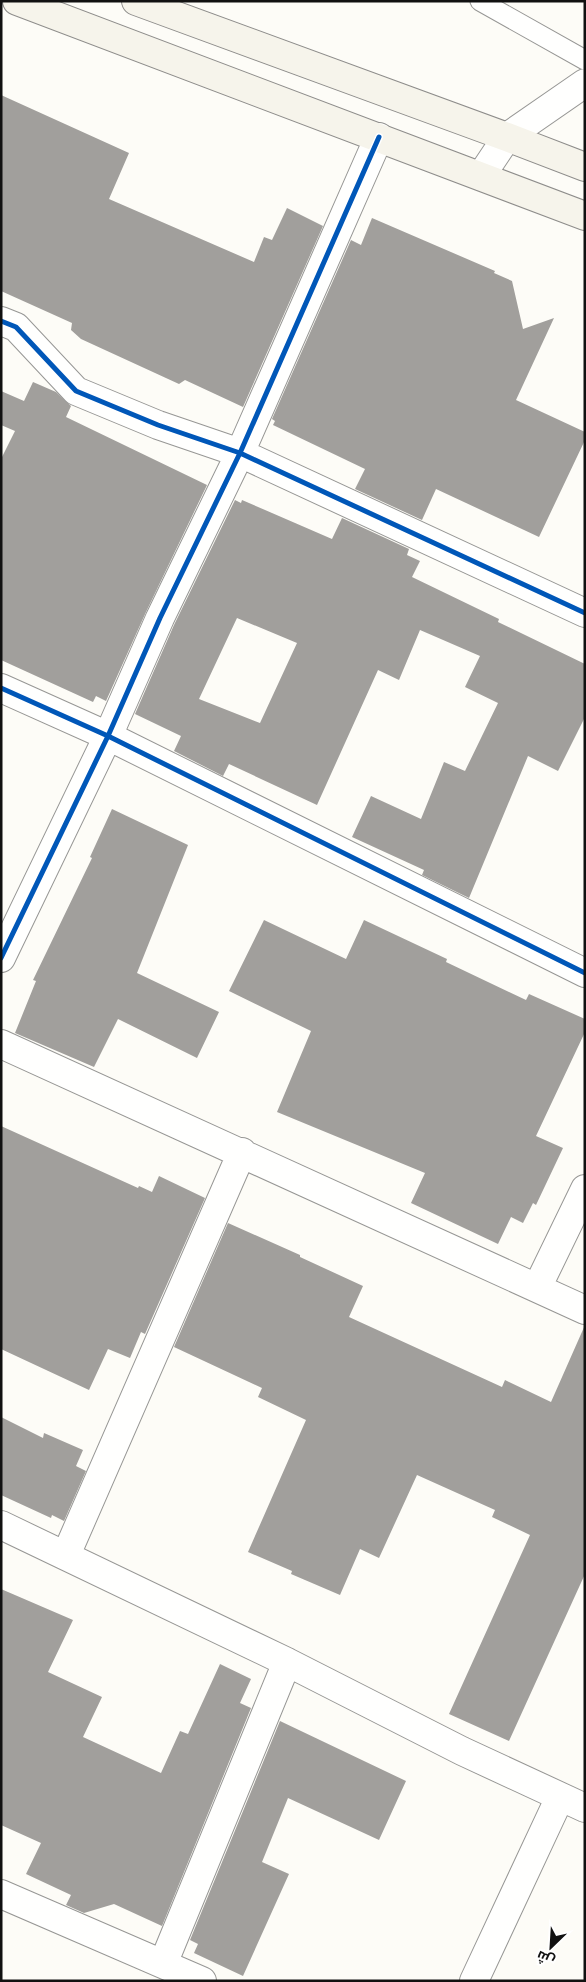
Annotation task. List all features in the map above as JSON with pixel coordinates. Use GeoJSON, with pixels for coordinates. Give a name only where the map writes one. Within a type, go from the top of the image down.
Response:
{"type":"FeatureCollection","features":[{"type":"Feature","properties":{"kind":"main road"},"geometry":{"type":"LineString","coordinates":[[17,1],[585,216]]}},
{"type":"Feature","properties":{"kind":"main road"},"geometry":{"type":"LineString","coordinates":[[138,2],[585,167]]}},
{"type":"Feature","properties":{"kind":"street"},"geometry":{"type":"LineString","coordinates":[[481,176],[507,137],[585,83]]}},
{"type":"Feature","properties":{"kind":"street"},"geometry":{"type":"LineString","coordinates":[[1,958],[108,736],[160,618],[240,453],[379,137]]}},
{"type":"Feature","properties":{"kind":"street"},"geometry":{"type":"LineString","coordinates":[[1,321],[16,327],[76,391],[158,425],[240,453],[585,613]]}},
{"type":"Feature","properties":{"kind":"street"},"geometry":{"type":"LineString","coordinates":[[1,688],[108,736],[585,973]]}},
{"type":"Feature","properties":{"kind":"street"},"geometry":{"type":"LineString","coordinates":[[1,1044],[242,1152],[585,1310]]}},
{"type":"Feature","properties":{"kind":"street"},"geometry":{"type":"LineString","coordinates":[[66,1555],[242,1152]]}},
{"type":"Feature","properties":{"kind":"street"},"geometry":{"type":"LineString","coordinates":[[537,1288],[585,1189]]}},
{"type":"Feature","properties":{"kind":"street"},"geometry":{"type":"LineString","coordinates":[[1,1526],[66,1555],[287,1662],[462,1751],[585,1808]]}},
{"type":"Feature","properties":{"kind":"street"},"geometry":{"type":"LineString","coordinates":[[163,1964],[287,1662]]}},
{"type":"Feature","properties":{"kind":"street"},"geometry":{"type":"LineString","coordinates":[[474,1981],[560,1797]]}},
{"type":"Feature","properties":{"kind":"street"},"geometry":{"type":"LineString","coordinates":[[1,1894],[202,1981]]}},
{"type":"Feature","properties":{"kind":"lane"},"geometry":{"type":"LineString","coordinates":[[480,1],[585,60]]}},
{"type":"Feature","properties":{"kind":"building"},"geometry":{"type":"Polygon","coordinates":[[[1,95],[129,153],[109,199],[254,262],[264,237],[272,240],[287,208],[323,226],[243,407],[185,380],[179,384],[81,339],[71,330],[72,323],[1,291],[1,95]]]}},
{"type":"Feature","properties":{"kind":"building"},"geometry":{"type":"Polygon","coordinates":[[[372,218],[495,271],[494,273],[512,281],[523,329],[554,318],[516,400],[585,432],[585,440],[539,537],[436,489],[422,520],[355,489],[365,469],[273,425],[275,421],[272,419],[351,240],[361,245],[372,218]]]}},
{"type":"Feature","properties":{"kind":"building"},"geometry":{"type":"Polygon","coordinates":[[[33,382],[56,392],[71,406],[66,417],[207,485],[106,701],[96,696],[93,702],[1,660],[1,459],[15,431],[1,425],[1,391],[24,401],[33,382]]]}},
{"type":"Feature","properties":{"kind":"building"},"geometry":{"type":"Polygon","coordinates":[[[235,500],[241,503],[242,500],[332,539],[342,518],[409,549],[407,555],[420,561],[412,577],[499,619],[498,622],[585,664],[585,717],[558,771],[528,756],[469,898],[422,875],[424,870],[352,837],[371,796],[421,819],[444,762],[465,771],[498,703],[465,687],[480,656],[420,630],[399,680],[378,670],[317,805],[229,764],[223,776],[174,751],[181,736],[135,714],[174,625],[235,500]],[[237,618],[199,699],[260,723],[297,643],[237,618]]]}},
{"type":"Feature","properties":{"kind":"building"},"geometry":{"type":"Polygon","coordinates":[[[112,809],[188,845],[137,973],[219,1012],[197,1058],[118,1019],[94,1067],[15,1033],[36,981],[33,980],[92,858],[90,857],[112,809]]]}},
{"type":"Feature","properties":{"kind":"building"},"geometry":{"type":"Polygon","coordinates":[[[264,920],[346,959],[364,920],[447,959],[446,962],[526,1000],[529,994],[585,1019],[585,1032],[536,1136],[563,1148],[536,1205],[533,1203],[523,1223],[511,1217],[498,1244],[411,1203],[425,1173],[277,1112],[311,1031],[229,991],[264,920]]]}},
{"type":"Feature","properties":{"kind":"building"},"geometry":{"type":"Polygon","coordinates":[[[1,1126],[138,1188],[139,1186],[152,1192],[159,1176],[205,1198],[145,1334],[141,1332],[130,1358],[108,1349],[89,1390],[1,1349],[1,1126]]]}},
{"type":"Feature","properties":{"kind":"building"},"geometry":{"type":"Polygon","coordinates":[[[228,1223],[363,1286],[349,1317],[502,1387],[505,1380],[551,1402],[585,1325],[585,1574],[509,1741],[449,1714],[530,1535],[492,1517],[495,1510],[417,1475],[379,1558],[360,1549],[340,1595],[291,1574],[292,1571],[248,1552],[306,1420],[258,1397],[262,1388],[174,1347],[228,1223]]]}},
{"type":"Feature","properties":{"kind":"building"},"geometry":{"type":"Polygon","coordinates":[[[1,1417],[43,1438],[44,1433],[83,1450],[76,1466],[86,1471],[64,1521],[52,1515],[51,1518],[1,1495],[1,1417]]]}},
{"type":"Feature","properties":{"kind":"building"},"geometry":{"type":"Polygon","coordinates":[[[1,1589],[73,1620],[48,1672],[102,1697],[83,1737],[161,1773],[180,1731],[188,1734],[220,1664],[251,1679],[240,1703],[251,1708],[162,1926],[114,1904],[84,1913],[66,1905],[71,1895],[26,1874],[41,1843],[1,1825],[1,1589]]]}},
{"type":"Feature","properties":{"kind":"building"},"geometry":{"type":"Polygon","coordinates":[[[280,1721],[406,1781],[379,1840],[288,1798],[262,1862],[289,1874],[243,1976],[194,1953],[198,1944],[190,1940],[280,1721]]]}},
{"type":"Feature","properties":{"kind":"cycle path"},"geometry":{"type":"LineString","coordinates":[[1,688],[108,736],[160,618],[240,453],[379,137]]}},
{"type":"Feature","properties":{"kind":"cycle path"},"geometry":{"type":"LineString","coordinates":[[1,321],[16,327],[76,391],[158,425],[240,453],[585,613]]}},
{"type":"Feature","properties":{"kind":"cycle path"},"geometry":{"type":"LineString","coordinates":[[1,958],[108,736],[585,973]]}}]}
